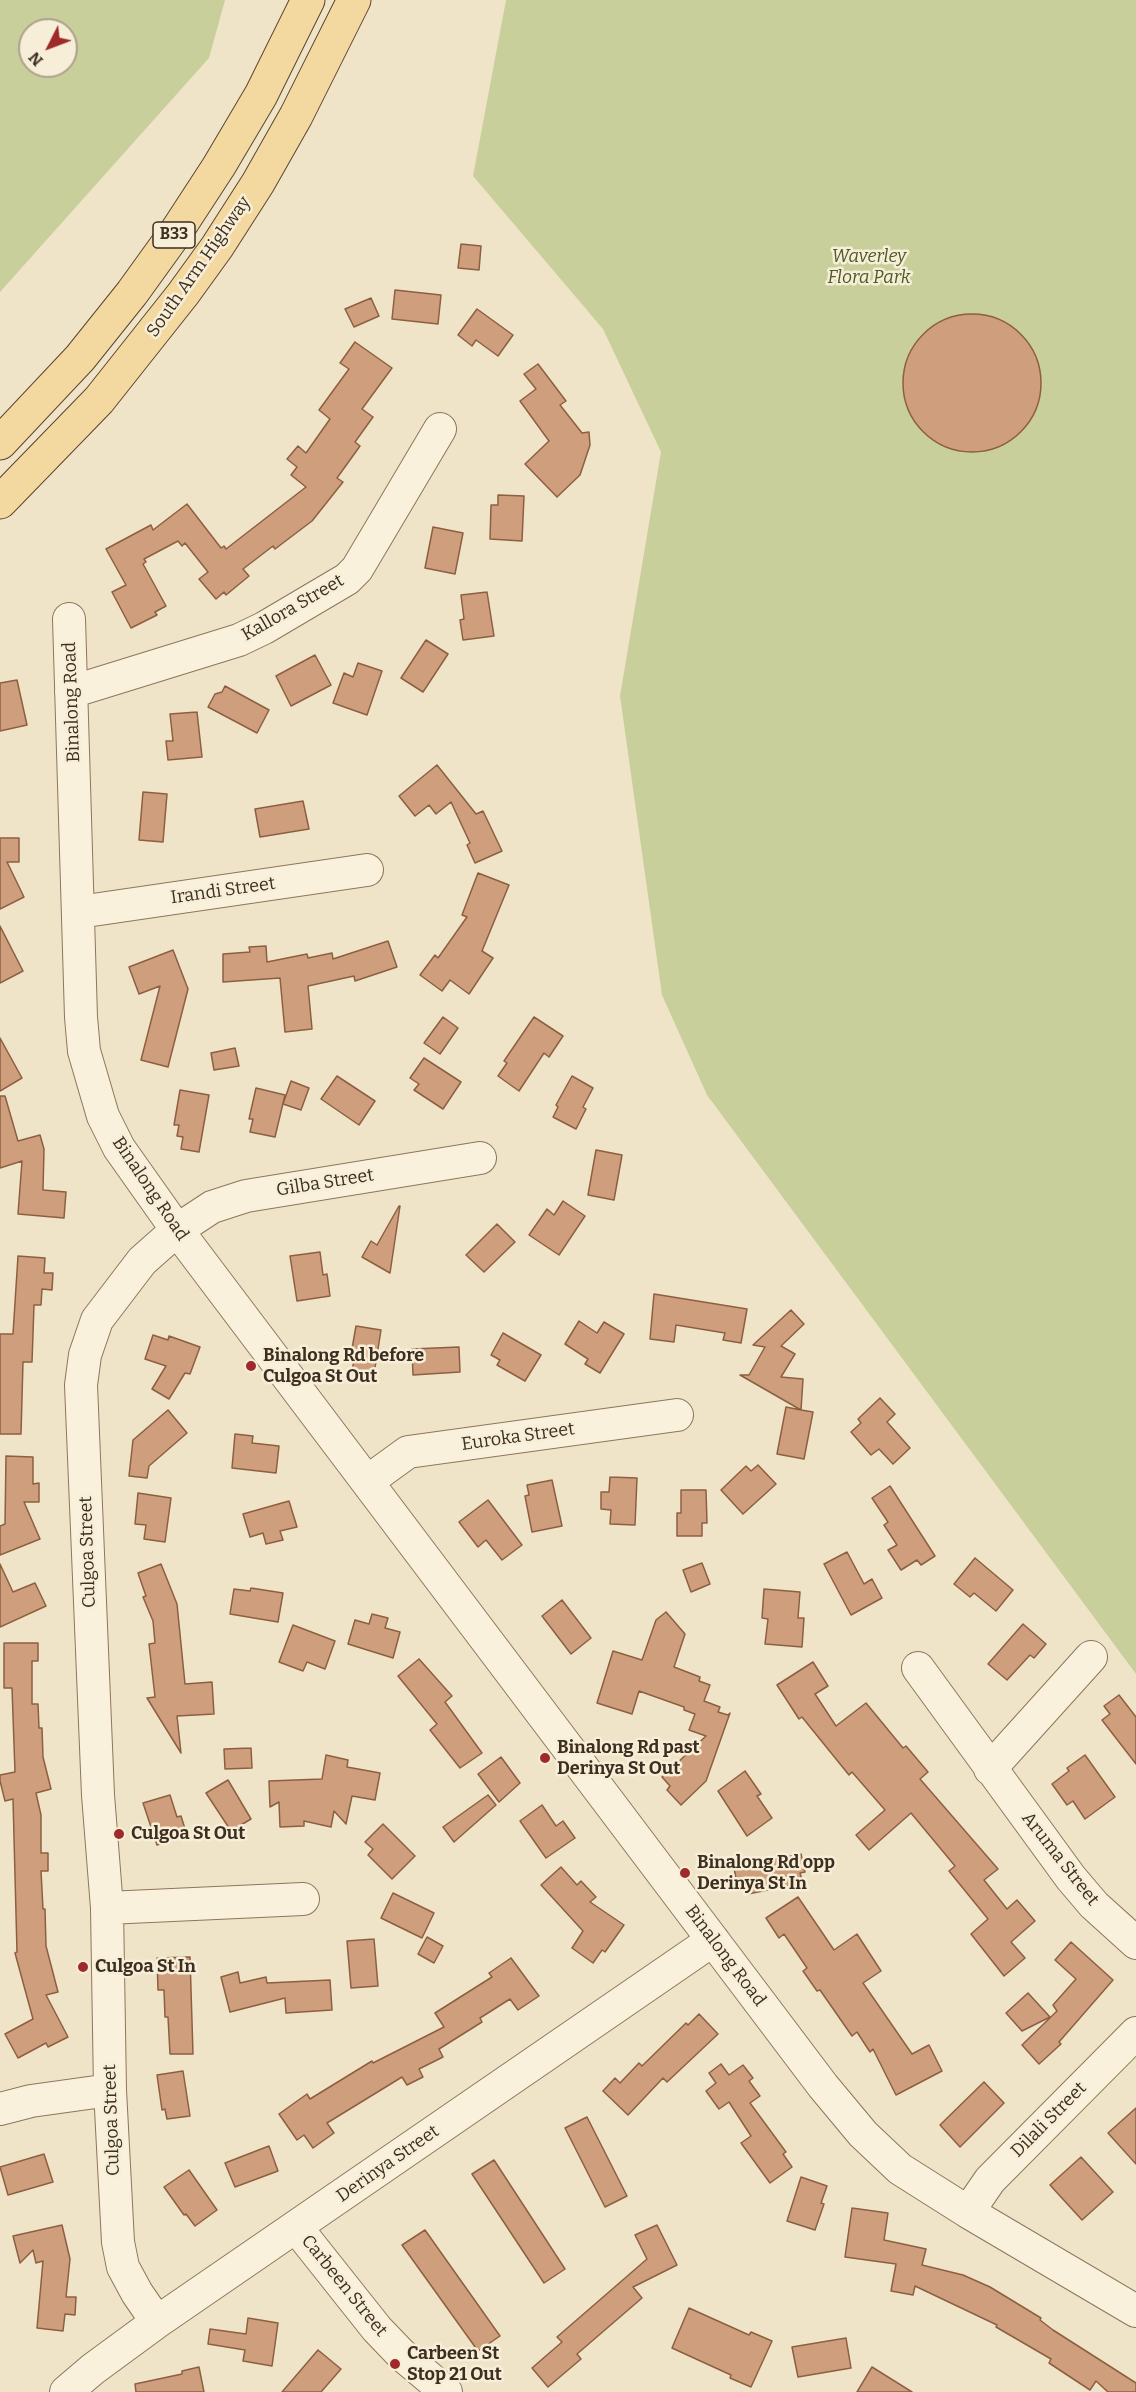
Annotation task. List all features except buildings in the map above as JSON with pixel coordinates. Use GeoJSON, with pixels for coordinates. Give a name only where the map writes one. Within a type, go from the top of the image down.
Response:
{"type":"FeatureCollection","features":[{"type":"Feature","properties":{"kind":"main road","name":"B33"},"geometry":{"type":"LineString","coordinates":[[0,443],[80,358],[132,293],[176,232],[261,95],[308,0]]}},
{"type":"Feature","properties":{"kind":"main road","name":"South Arm Highway"},"geometry":{"type":"LineString","coordinates":[[0,502],[99,400],[171,310],[217,247],[296,116],[354,0]]}},
{"type":"Feature","properties":{"kind":"street","name":"Kallora Street"},"geometry":{"type":"LineString","coordinates":[[71,692],[239,640],[264,628],[347,579],[357,568],[440,429]]}},
{"type":"Feature","properties":{"kind":"street","name":"Binalong Road"},"geometry":{"type":"LineString","coordinates":[[69,619],[81,1017],[84,1051],[103,1116],[119,1148],[177,1230],[369,1481],[383,1522],[713,1940],[823,2086],[863,2134],[900,2169],[1136,2311]]}},
{"type":"Feature","properties":{"kind":"street","name":"Irandi Street"},"geometry":{"type":"LineString","coordinates":[[79,912],[367,870]]}},
{"type":"Feature","properties":{"kind":"street","name":"Gilba Street"},"geometry":{"type":"LineString","coordinates":[[177,1230],[212,1207],[246,1196],[480,1158]]}},
{"type":"Feature","properties":{"kind":"street","name":"Culgoa Street"},"geometry":{"type":"LineString","coordinates":[[158,2322],[137,2293],[123,2267],[120,2254],[110,2090],[107,1908],[98,1795],[81,1385],[85,1355],[97,1320],[142,1261],[177,1230]]}},
{"type":"Feature","properties":{"kind":"street","name":"Euroka Street"},"geometry":{"type":"LineString","coordinates":[[369,1481],[408,1452],[677,1415]]}},
{"type":"Feature","properties":{"kind":"street"},"geometry":{"type":"LineString","coordinates":[[990,1769],[1091,1657]]}},
{"type":"Feature","properties":{"kind":"street","name":"Aruma Street"},"geometry":{"type":"LineString","coordinates":[[918,1668],[1071,1878],[1094,1905],[1136,1943]]}},
{"type":"Feature","properties":{"kind":"street"},"geometry":{"type":"LineString","coordinates":[[107,1908],[303,1899]]}},
{"type":"Feature","properties":{"kind":"street","name":"Derinya Street"},"geometry":{"type":"LineString","coordinates":[[66,2392],[93,2369],[158,2322],[713,1940]]}},
{"type":"Feature","properties":{"kind":"street","name":"Dilali Street"},"geometry":{"type":"LineString","coordinates":[[968,2212],[990,2180],[1136,2033]]}},
{"type":"Feature","properties":{"kind":"street"},"geometry":{"type":"LineString","coordinates":[[0,2109],[110,2090]]}},
{"type":"Feature","properties":{"kind":"street","name":"Carbeen Street"},"geometry":{"type":"LineString","coordinates":[[296,2228],[377,2329],[409,2362],[446,2392]]}},
{"type":"Feature","properties":{"kind":"green space"},"geometry":{"type":"Polygon","coordinates":[[[0,0],[225,0],[209,58],[0,292],[0,0]]]}},
{"type":"Feature","properties":{"kind":"green space","name":"Waverley Flora Park"},"geometry":{"type":"Polygon","coordinates":[[[506,0],[1136,0],[1136,1674],[707,1095],[662,995],[620,696],[661,452],[603,329],[473,176],[506,0]]]}},
{"type":"Feature","properties":{"kind":"place","name":"Binalong Rd before Culgoa St Out"},"geometry":{"type":"Point","coordinates":[251,1366]}},
{"type":"Feature","properties":{"kind":"place","name":"Binalong Rd past Derinya St Out"},"geometry":{"type":"Point","coordinates":[545,1758]}},
{"type":"Feature","properties":{"kind":"place","name":"Culgoa St Out"},"geometry":{"type":"Point","coordinates":[119,1834]}},
{"type":"Feature","properties":{"kind":"place","name":"Binalong Rd opp Derinya St In"},"geometry":{"type":"Point","coordinates":[685,1873]}},
{"type":"Feature","properties":{"kind":"place","name":"Culgoa St In"},"geometry":{"type":"Point","coordinates":[83,1967]}},
{"type":"Feature","properties":{"kind":"place","name":"Carbeen St Stop 21 Out"},"geometry":{"type":"Point","coordinates":[395,2364]}}]}
